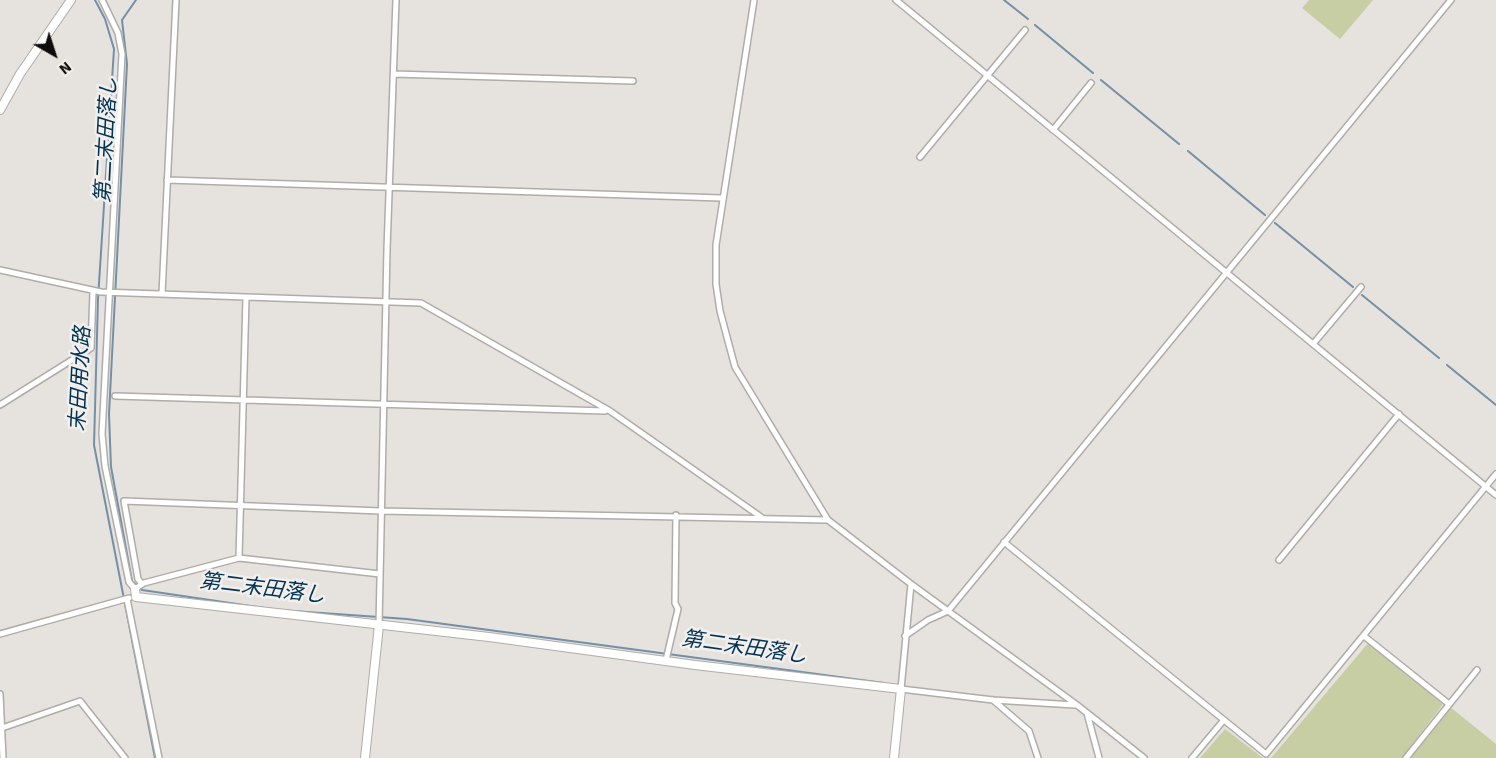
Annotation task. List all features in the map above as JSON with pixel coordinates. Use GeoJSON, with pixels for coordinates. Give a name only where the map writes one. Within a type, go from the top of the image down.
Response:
{"type":"FeatureCollection","features":[{"type":"Feature","properties":{"kind":"street"},"geometry":{"type":"LineString","coordinates":[[0,110],[20,74],[71,0]]}},
{"type":"Feature","properties":{"kind":"street"},"geometry":{"type":"LineString","coordinates":[[102,0],[118,33],[122,54],[102,434],[105,466],[129,582],[138,590],[379,625],[901,689],[993,700],[1077,705]]}},
{"type":"Feature","properties":{"kind":"street"},"geometry":{"type":"LineString","coordinates":[[162,294],[176,0]]}},
{"type":"Feature","properties":{"kind":"street"},"geometry":{"type":"LineString","coordinates":[[365,758],[379,625],[396,0]]}},
{"type":"Feature","properties":{"kind":"street"},"geometry":{"type":"LineString","coordinates":[[754,0],[716,245],[716,285],[720,311],[735,367],[828,520],[911,584],[1077,705],[1144,758]]}},
{"type":"Feature","properties":{"kind":"street"},"geometry":{"type":"LineString","coordinates":[[896,0],[1496,495]]}},
{"type":"Feature","properties":{"kind":"street"},"geometry":{"type":"LineString","coordinates":[[906,636],[928,620],[948,611],[1451,0]]}},
{"type":"Feature","properties":{"kind":"street"},"geometry":{"type":"LineString","coordinates":[[920,156],[1025,30]]}},
{"type":"Feature","properties":{"kind":"street"},"geometry":{"type":"LineString","coordinates":[[394,74],[633,81]]}},
{"type":"Feature","properties":{"kind":"street"},"geometry":{"type":"LineString","coordinates":[[1053,130],[1091,83]]}},
{"type":"Feature","properties":{"kind":"street"},"geometry":{"type":"LineString","coordinates":[[166,180],[722,198]]}},
{"type":"Feature","properties":{"kind":"street"},"geometry":{"type":"LineString","coordinates":[[0,270],[93,292],[422,303],[610,411],[761,517]]}},
{"type":"Feature","properties":{"kind":"street"},"geometry":{"type":"LineString","coordinates":[[1313,344],[1361,287]]}},
{"type":"Feature","properties":{"kind":"street"},"geometry":{"type":"LineString","coordinates":[[0,405],[91,348],[93,292]]}},
{"type":"Feature","properties":{"kind":"street"},"geometry":{"type":"LineString","coordinates":[[239,558],[246,298]]}},
{"type":"Feature","properties":{"kind":"street"},"geometry":{"type":"LineString","coordinates":[[115,396],[610,411]]}},
{"type":"Feature","properties":{"kind":"street"},"geometry":{"type":"LineString","coordinates":[[1279,560],[1399,414]]}},
{"type":"Feature","properties":{"kind":"street"},"geometry":{"type":"LineString","coordinates":[[1004,542],[1266,754],[1496,474]]}},
{"type":"Feature","properties":{"kind":"street"},"geometry":{"type":"LineString","coordinates":[[138,590],[124,501],[381,511],[676,515],[828,520]]}},
{"type":"Feature","properties":{"kind":"street"},"geometry":{"type":"LineString","coordinates":[[666,660],[678,609],[675,603],[676,515]]}},
{"type":"Feature","properties":{"kind":"street"},"geometry":{"type":"LineString","coordinates":[[0,634],[127,599],[138,590],[239,558],[380,574]]}},
{"type":"Feature","properties":{"kind":"street"},"geometry":{"type":"LineString","coordinates":[[894,758],[911,584]]}},
{"type":"Feature","properties":{"kind":"street"},"geometry":{"type":"LineString","coordinates":[[127,599],[159,758]]}},
{"type":"Feature","properties":{"kind":"street"},"geometry":{"type":"LineString","coordinates":[[1364,636],[1449,704]]}},
{"type":"Feature","properties":{"kind":"street"},"geometry":{"type":"LineString","coordinates":[[1406,758],[1478,670]]}},
{"type":"Feature","properties":{"kind":"street"},"geometry":{"type":"LineString","coordinates":[[0,694],[3,758]]}},
{"type":"Feature","properties":{"kind":"street"},"geometry":{"type":"LineString","coordinates":[[993,700],[1029,731],[1038,758]]}},
{"type":"Feature","properties":{"kind":"street"},"geometry":{"type":"LineString","coordinates":[[2,728],[80,701],[125,758]]}},
{"type":"Feature","properties":{"kind":"street"},"geometry":{"type":"LineString","coordinates":[[1086,712],[1099,758]]}},
{"type":"Feature","properties":{"kind":"street"},"geometry":{"type":"LineString","coordinates":[[1192,758],[1223,721]]}},
{"type":"Feature","properties":{"kind":"green space"},"geometry":{"type":"Polygon","coordinates":[[[1309,0],[1373,0],[1340,39],[1302,8],[1309,0]]]}},
{"type":"Feature","properties":{"kind":"green space"},"geometry":{"type":"Polygon","coordinates":[[[1369,642],[1443,704],[1402,758],[1271,758],[1369,642]]]}},
{"type":"Feature","properties":{"kind":"green space"},"geometry":{"type":"Polygon","coordinates":[[[1450,707],[1496,744],[1496,758],[1409,758],[1450,707]]]}},
{"type":"Feature","properties":{"kind":"green space"},"geometry":{"type":"Polygon","coordinates":[[[1225,729],[1263,758],[1200,758],[1225,729]]]}},
{"type":"Feature","properties":{"kind":"waterway","name":"末田用水路"},"geometry":{"type":"LineString","coordinates":[[95,0],[105,19],[114,49],[98,299],[94,445],[155,758]]}},
{"type":"Feature","properties":{"kind":"waterway","name":"第二末田落し"},"geometry":{"type":"LineString","coordinates":[[136,0],[122,20],[127,64],[109,414],[111,467],[132,581],[142,590],[271,609]]}},
{"type":"Feature","properties":{"kind":"waterway"},"geometry":{"type":"LineString","coordinates":[[1004,0],[1028,19]]}},
{"type":"Feature","properties":{"kind":"waterway"},"geometry":{"type":"LineString","coordinates":[[1035,25],[1093,73]]}},
{"type":"Feature","properties":{"kind":"waterway"},"geometry":{"type":"LineString","coordinates":[[1101,80],[1179,144]]}},
{"type":"Feature","properties":{"kind":"waterway"},"geometry":{"type":"LineString","coordinates":[[1188,151],[1265,215]]}},
{"type":"Feature","properties":{"kind":"waterway"},"geometry":{"type":"LineString","coordinates":[[1275,223],[1353,287]]}},
{"type":"Feature","properties":{"kind":"waterway"},"geometry":{"type":"LineString","coordinates":[[1362,295],[1439,358]]}},
{"type":"Feature","properties":{"kind":"waterway"},"geometry":{"type":"LineString","coordinates":[[1447,365],[1496,405]]}},
{"type":"Feature","properties":{"kind":"waterway","name":"第二末田落し"},"geometry":{"type":"LineString","coordinates":[[279,610],[407,619],[884,683]]}},
{"type":"Feature","properties":{"kind":"waterway","name":"第二末田落し"},"geometry":{"type":"LineString","coordinates":[[902,686],[904,686],[902,716]]}}]}
